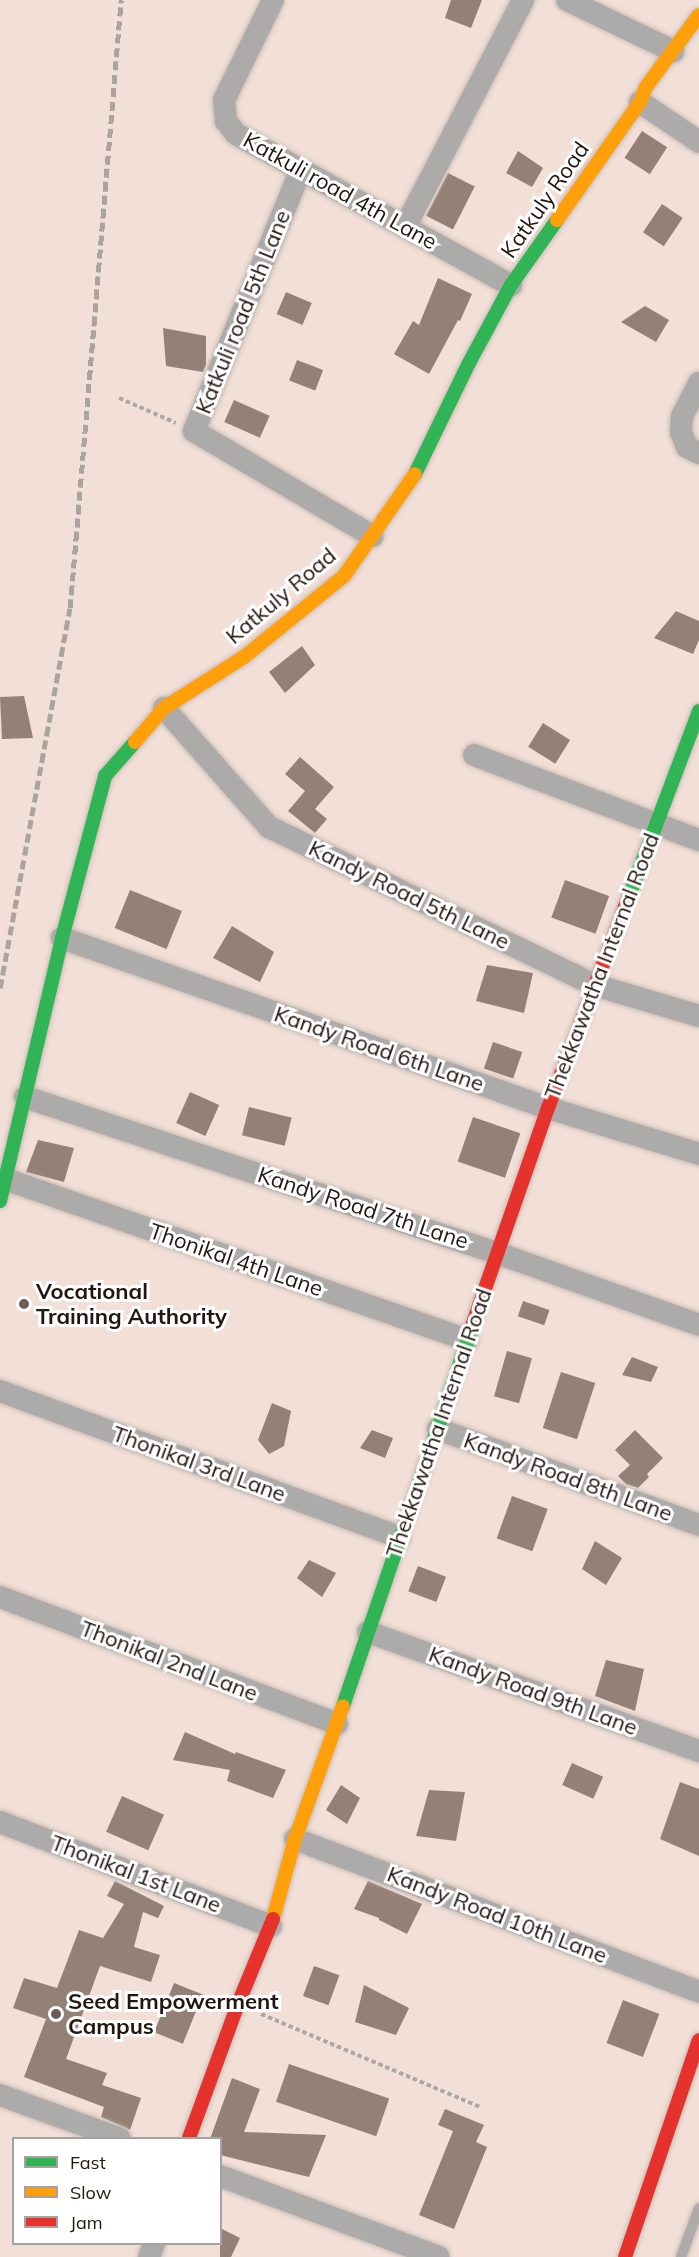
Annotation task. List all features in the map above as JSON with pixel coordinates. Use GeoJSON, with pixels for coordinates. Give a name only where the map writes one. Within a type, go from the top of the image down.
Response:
{"type":"FeatureCollection","features":[{"type":"Feature","properties":{"kind":"main road","name":"Katkuly Road"},"geometry":{"type":"LineString","coordinates":[[0,1201],[62,938],[105,776],[164,708],[244,657],[344,576],[413,478],[469,363],[511,285],[640,102],[646,87],[699,15]]}},
{"type":"Feature","properties":{"kind":"main road","name":"Thekkawatha Internal Road"},"geometry":{"type":"LineString","coordinates":[[190,2137],[238,2004],[271,1926],[295,1839],[337,1724],[399,1537],[548,1108],[699,711]]}},
{"type":"Feature","properties":{"kind":"main road"},"geometry":{"type":"LineString","coordinates":[[625,2257],[699,2040]]}},
{"type":"Feature","properties":{"kind":"street","name":"Katkuli road 4th Lane"},"geometry":{"type":"LineString","coordinates":[[273,0],[224,100],[226,121],[236,134],[511,285]]}},
{"type":"Feature","properties":{"kind":"street"},"geometry":{"type":"LineString","coordinates":[[405,227],[523,0]]}},
{"type":"Feature","properties":{"kind":"street"},"geometry":{"type":"LineString","coordinates":[[569,0],[673,51]]}},
{"type":"Feature","properties":{"kind":"street"},"geometry":{"type":"LineString","coordinates":[[640,102],[699,142]]}},
{"type":"Feature","properties":{"kind":"street","name":"Katkuli road 5th Lane"},"geometry":{"type":"LineString","coordinates":[[301,169],[194,431],[372,536]]}},
{"type":"Feature","properties":{"kind":"street"},"geometry":{"type":"LineString","coordinates":[[699,384],[682,416],[681,432],[687,447],[699,453]]}},
{"type":"Feature","properties":{"kind":"street","name":"Kandy Road 5th Lane"},"geometry":{"type":"LineString","coordinates":[[164,708],[269,827],[594,985],[699,1016]]}},
{"type":"Feature","properties":{"kind":"street"},"geometry":{"type":"LineString","coordinates":[[474,754],[699,840]]}},
{"type":"Feature","properties":{"kind":"street","name":"Kandy Road 6th Lane"},"geometry":{"type":"LineString","coordinates":[[62,938],[548,1108],[699,1154]]}},
{"type":"Feature","properties":{"kind":"street","name":"Kandy Road 7th Lane"},"geometry":{"type":"LineString","coordinates":[[25,1097],[497,1252],[699,1325]]}},
{"type":"Feature","properties":{"kind":"street","name":"Thonikal 4th Lane"},"geometry":{"type":"LineString","coordinates":[[5,1179],[467,1340]]}},
{"type":"Feature","properties":{"kind":"street","name":"Thonikal 3rd Lane"},"geometry":{"type":"LineString","coordinates":[[0,1391],[399,1537]]}},
{"type":"Feature","properties":{"kind":"street","name":"Kandy Road 8th Lane"},"geometry":{"type":"LineString","coordinates":[[438,1429],[699,1525]]}},
{"type":"Feature","properties":{"kind":"street","name":"Thonikal 2nd Lane"},"geometry":{"type":"LineString","coordinates":[[0,1597],[337,1724]]}},
{"type":"Feature","properties":{"kind":"street","name":"Kandy Road 9th Lane"},"geometry":{"type":"LineString","coordinates":[[368,1632],[699,1751]]}},
{"type":"Feature","properties":{"kind":"street","name":"Thonikal 1st Lane"},"geometry":{"type":"LineString","coordinates":[[0,1822],[271,1926]]}},
{"type":"Feature","properties":{"kind":"street","name":"Kandy Road 10th Lane"},"geometry":{"type":"LineString","coordinates":[[295,1839],[699,1992]]}},
{"type":"Feature","properties":{"kind":"street"},"geometry":{"type":"LineString","coordinates":[[0,2095],[114,2137]]}},
{"type":"Feature","properties":{"kind":"street"},"geometry":{"type":"LineString","coordinates":[[222,2177],[440,2257]]}},
{"type":"Feature","properties":{"kind":"lane"},"geometry":{"type":"LineString","coordinates":[[681,2257],[699,2208]]}},
{"type":"Feature","properties":{"kind":"path"},"geometry":{"type":"LineString","coordinates":[[119,398],[194,431]]}},
{"type":"Feature","properties":{"kind":"path"},"geometry":{"type":"LineString","coordinates":[[238,2004],[482,2108]]}},
{"type":"Feature","properties":{"kind":"building"},"geometry":{"type":"Polygon","coordinates":[[[451,0],[482,0],[471,28],[445,18],[451,0]]]}},
{"type":"Feature","properties":{"kind":"building"},"geometry":{"type":"Polygon","coordinates":[[[642,131],[667,147],[650,174],[625,158],[642,131]]]}},
{"type":"Feature","properties":{"kind":"building"},"geometry":{"type":"Polygon","coordinates":[[[518,151],[543,168],[532,187],[506,173],[518,151]]]}},
{"type":"Feature","properties":{"kind":"building"},"geometry":{"type":"Polygon","coordinates":[[[448,173],[475,187],[453,229],[426,216],[448,173]]]}},
{"type":"Feature","properties":{"kind":"building"},"geometry":{"type":"Polygon","coordinates":[[[662,204],[683,218],[664,246],[643,232],[662,204]]]}},
{"type":"Feature","properties":{"kind":"building"},"geometry":{"type":"Polygon","coordinates":[[[438,278],[472,294],[460,321],[458,320],[429,374],[394,354],[413,321],[419,325],[438,278]]]}},
{"type":"Feature","properties":{"kind":"building"},"geometry":{"type":"Polygon","coordinates":[[[286,292],[312,303],[302,325],[277,314],[286,292]]]}},
{"type":"Feature","properties":{"kind":"building"},"geometry":{"type":"Polygon","coordinates":[[[645,306],[669,320],[656,342],[621,322],[645,306]]]}},
{"type":"Feature","properties":{"kind":"building"},"geometry":{"type":"Polygon","coordinates":[[[163,328],[206,336],[206,365],[203,372],[166,366],[163,328]]]}},
{"type":"Feature","properties":{"kind":"building"},"geometry":{"type":"Polygon","coordinates":[[[297,360],[323,370],[315,391],[289,381],[297,360]]]}},
{"type":"Feature","properties":{"kind":"building"},"geometry":{"type":"Polygon","coordinates":[[[234,400],[270,416],[260,438],[224,422],[234,400]]]}},
{"type":"Feature","properties":{"kind":"building"},"geometry":{"type":"Polygon","coordinates":[[[676,611],[699,621],[699,640],[693,654],[654,638],[676,611]]]}},
{"type":"Feature","properties":{"kind":"building"},"geometry":{"type":"Polygon","coordinates":[[[302,646],[315,665],[285,693],[269,672],[302,646]]]}},
{"type":"Feature","properties":{"kind":"building"},"geometry":{"type":"Polygon","coordinates":[[[24,696],[33,738],[2,739],[0,697],[24,696]]]}},
{"type":"Feature","properties":{"kind":"building"},"geometry":{"type":"Polygon","coordinates":[[[543,723],[570,740],[555,764],[528,747],[543,723]]]}},
{"type":"Feature","properties":{"kind":"building"},"geometry":{"type":"Polygon","coordinates":[[[300,757],[334,787],[315,809],[327,819],[315,833],[288,811],[305,791],[285,774],[300,757]]]}},
{"type":"Feature","properties":{"kind":"building"},"geometry":{"type":"Polygon","coordinates":[[[565,880],[609,896],[595,934],[551,918],[565,880]]]}},
{"type":"Feature","properties":{"kind":"building"},"geometry":{"type":"Polygon","coordinates":[[[130,890],[182,911],[167,949],[115,928],[130,890]]]}},
{"type":"Feature","properties":{"kind":"building"},"geometry":{"type":"Polygon","coordinates":[[[232,926],[274,952],[260,982],[213,958],[232,926]]]}},
{"type":"Feature","properties":{"kind":"building"},"geometry":{"type":"Polygon","coordinates":[[[487,965],[533,973],[524,1013],[476,1001],[487,965]]]}},
{"type":"Feature","properties":{"kind":"building"},"geometry":{"type":"Polygon","coordinates":[[[493,1042],[522,1052],[513,1079],[484,1068],[493,1042]]]}},
{"type":"Feature","properties":{"kind":"building"},"geometry":{"type":"Polygon","coordinates":[[[190,1092],[219,1105],[205,1136],[176,1123],[190,1092]]]}},
{"type":"Feature","properties":{"kind":"building"},"geometry":{"type":"Polygon","coordinates":[[[249,1107],[292,1118],[285,1146],[242,1135],[249,1107]]]}},
{"type":"Feature","properties":{"kind":"building"},"geometry":{"type":"Polygon","coordinates":[[[473,1117],[520,1133],[505,1178],[458,1161],[473,1117]]]}},
{"type":"Feature","properties":{"kind":"building"},"geometry":{"type":"Polygon","coordinates":[[[38,1140],[74,1148],[64,1182],[26,1172],[38,1140]]]}},
{"type":"Feature","properties":{"kind":"building"},"geometry":{"type":"Polygon","coordinates":[[[523,1301],[549,1310],[544,1325],[518,1316],[523,1301]]]}},
{"type":"Feature","properties":{"kind":"building"},"geometry":{"type":"Polygon","coordinates":[[[507,1351],[532,1358],[519,1403],[494,1396],[507,1351]]]}},
{"type":"Feature","properties":{"kind":"building"},"geometry":{"type":"Polygon","coordinates":[[[632,1357],[658,1367],[651,1382],[622,1375],[632,1357]]]}},
{"type":"Feature","properties":{"kind":"building"},"geometry":{"type":"Polygon","coordinates":[[[561,1372],[595,1383],[577,1439],[543,1428],[561,1372]]]}},
{"type":"Feature","properties":{"kind":"building"},"geometry":{"type":"Polygon","coordinates":[[[272,1403],[291,1411],[284,1446],[269,1454],[258,1440],[272,1403]]]}},
{"type":"Feature","properties":{"kind":"building"},"geometry":{"type":"Polygon","coordinates":[[[372,1430],[393,1438],[385,1458],[360,1448],[372,1430]]]}},
{"type":"Feature","properties":{"kind":"building"},"geometry":{"type":"Polygon","coordinates":[[[635,1430],[663,1458],[647,1474],[649,1477],[638,1488],[626,1484],[618,1476],[630,1465],[615,1450],[635,1430]]]}},
{"type":"Feature","properties":{"kind":"building"},"geometry":{"type":"Polygon","coordinates":[[[512,1496],[548,1509],[532,1551],[497,1538],[512,1496]]]}},
{"type":"Feature","properties":{"kind":"building"},"geometry":{"type":"Polygon","coordinates":[[[595,1541],[622,1558],[606,1585],[582,1569],[595,1541]]]}},
{"type":"Feature","properties":{"kind":"building"},"geometry":{"type":"Polygon","coordinates":[[[309,1560],[336,1573],[322,1597],[297,1578],[309,1560]]]}},
{"type":"Feature","properties":{"kind":"building"},"geometry":{"type":"Polygon","coordinates":[[[418,1566],[446,1577],[436,1602],[408,1591],[418,1566]]]}},
{"type":"Feature","properties":{"kind":"building"},"geometry":{"type":"Polygon","coordinates":[[[606,1660],[644,1669],[635,1711],[595,1696],[606,1660]]]}},
{"type":"Feature","properties":{"kind":"building"},"geometry":{"type":"Polygon","coordinates":[[[185,1732],[235,1754],[236,1752],[286,1770],[273,1798],[227,1781],[230,1770],[173,1760],[185,1732]]]}},
{"type":"Feature","properties":{"kind":"building"},"geometry":{"type":"Polygon","coordinates":[[[572,1763],[603,1777],[593,1799],[562,1785],[572,1763]]]}},
{"type":"Feature","properties":{"kind":"building"},"geometry":{"type":"Polygon","coordinates":[[[680,1782],[699,1789],[699,1856],[660,1839],[680,1782]]]}},
{"type":"Feature","properties":{"kind":"building"},"geometry":{"type":"Polygon","coordinates":[[[341,1785],[360,1798],[347,1824],[326,1810],[341,1785]]]}},
{"type":"Feature","properties":{"kind":"building"},"geometry":{"type":"Polygon","coordinates":[[[429,1790],[465,1792],[456,1841],[416,1836],[429,1790]]]}},
{"type":"Feature","properties":{"kind":"building"},"geometry":{"type":"Polygon","coordinates":[[[122,1796],[164,1815],[148,1850],[106,1832],[122,1796]]]}},
{"type":"Feature","properties":{"kind":"building","name":"Seed Empowerment Campus"},"geometry":{"type":"Polygon","coordinates":[[[115,1881],[164,1906],[158,1918],[143,1912],[134,1947],[160,1955],[151,1982],[100,1966],[66,2059],[107,2073],[102,2085],[141,2098],[130,2130],[101,2117],[104,2107],[24,2077],[46,2019],[13,2008],[24,1978],[57,1988],[79,1930],[103,1938],[124,1904],[107,1896],[115,1881]]]}},
{"type":"Feature","properties":{"kind":"building"},"geometry":{"type":"Polygon","coordinates":[[[368,1881],[422,1904],[407,1934],[379,1918],[354,1909],[368,1881]]]}},
{"type":"Feature","properties":{"kind":"building"},"geometry":{"type":"Polygon","coordinates":[[[314,1966],[339,1975],[328,2005],[303,1996],[314,1966]]]}},
{"type":"Feature","properties":{"kind":"building"},"geometry":{"type":"Polygon","coordinates":[[[174,1983],[203,1995],[183,2044],[154,2032],[174,1983]]]}},
{"type":"Feature","properties":{"kind":"building"},"geometry":{"type":"Polygon","coordinates":[[[364,1985],[409,2008],[396,2035],[355,2022],[364,1985]]]}},
{"type":"Feature","properties":{"kind":"building"},"geometry":{"type":"Polygon","coordinates":[[[623,2000],[659,2014],[643,2057],[607,2043],[623,2000]]]}},
{"type":"Feature","properties":{"kind":"building"},"geometry":{"type":"Polygon","coordinates":[[[289,2064],[389,2099],[376,2136],[276,2102],[289,2064]]]}},
{"type":"Feature","properties":{"kind":"building"},"geometry":{"type":"Polygon","coordinates":[[[232,2078],[260,2089],[244,2132],[326,2135],[309,2177],[222,2155],[222,2137],[211,2137],[232,2078]]]}},
{"type":"Feature","properties":{"kind":"building"},"geometry":{"type":"Polygon","coordinates":[[[445,2109],[484,2125],[476,2142],[487,2147],[454,2229],[419,2215],[453,2131],[438,2125],[445,2109]]]}},
{"type":"Feature","properties":{"kind":"building"},"geometry":{"type":"Polygon","coordinates":[[[222,2229],[240,2238],[231,2257],[220,2257],[222,2229]]]}},
{"type":"Feature","properties":{"kind":"railway"},"geometry":{"type":"LineString","coordinates":[[0,988],[70,608],[121,0]]}},
{"type":"Feature","properties":{"kind":"traffic: fast"},"geometry":{"type":"LineString","coordinates":[[415,474],[469,363],[511,285],[557,220]]}},
{"type":"Feature","properties":{"kind":"traffic: fast"},"geometry":{"type":"LineString","coordinates":[[628,899],[699,711]]}},
{"type":"Feature","properties":{"kind":"traffic: fast"},"geometry":{"type":"LineString","coordinates":[[0,1201],[62,938],[105,776],[135,742]]}},
{"type":"Feature","properties":{"kind":"traffic: fast"},"geometry":{"type":"LineString","coordinates":[[343,1706],[472,1326]]}},
{"type":"Feature","properties":{"kind":"traffic: slow"},"geometry":{"type":"LineString","coordinates":[[557,220],[640,102],[646,87],[699,15]]}},
{"type":"Feature","properties":{"kind":"traffic: slow"},"geometry":{"type":"LineString","coordinates":[[135,742],[164,708],[244,657],[344,576],[415,474]]}},
{"type":"Feature","properties":{"kind":"traffic: slow"},"geometry":{"type":"LineString","coordinates":[[273,1919],[295,1839],[343,1706]]}},
{"type":"Feature","properties":{"kind":"traffic: jam"},"geometry":{"type":"LineString","coordinates":[[472,1326],[548,1108],[628,899]]}},
{"type":"Feature","properties":{"kind":"traffic: jam"},"geometry":{"type":"LineString","coordinates":[[189,2137],[238,2004],[273,1919]]}},
{"type":"Feature","properties":{"kind":"traffic: jam"},"geometry":{"type":"LineString","coordinates":[[625,2257],[699,2040]]}},
{"type":"Feature","properties":{"kind":"place","name":"Vocational Training Authority"},"geometry":{"type":"Point","coordinates":[24,1304]}},
{"type":"Feature","properties":{"kind":"place","name":"Seed Empowerment Campus"},"geometry":{"type":"Point","coordinates":[56,2014]}}]}
